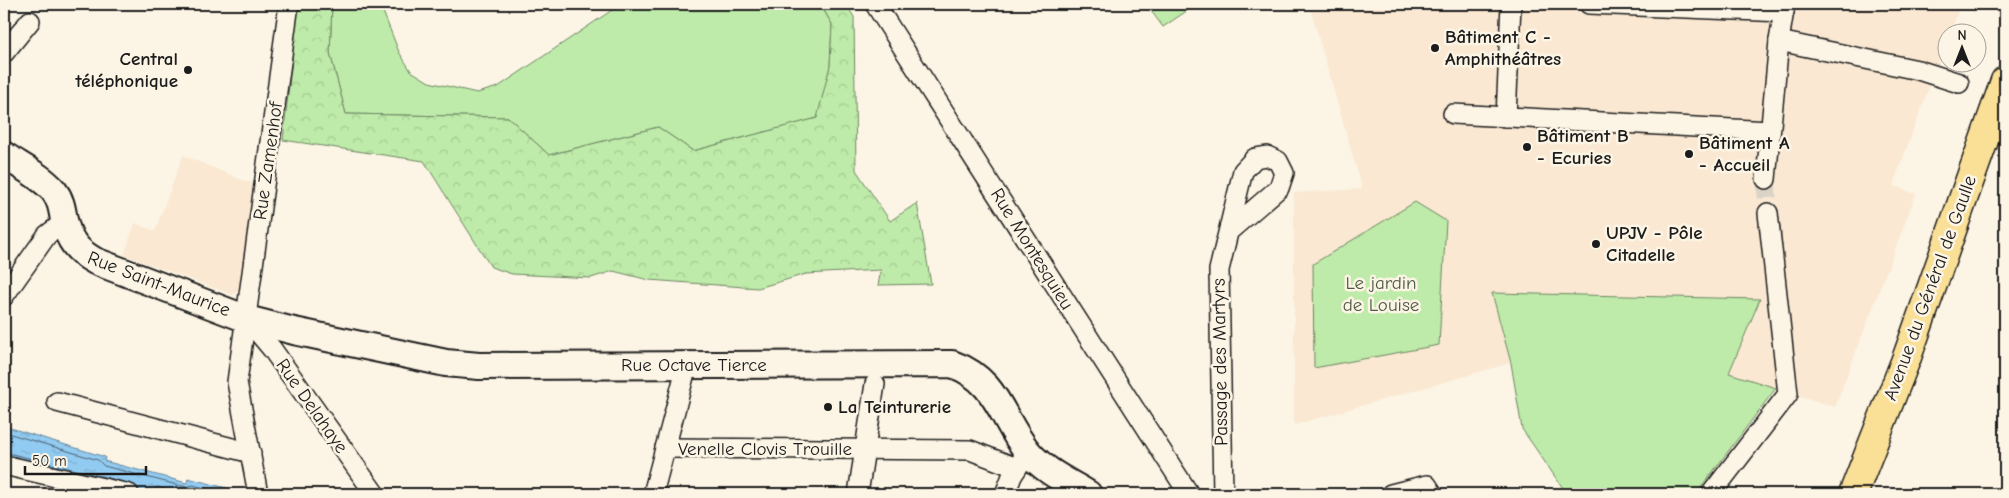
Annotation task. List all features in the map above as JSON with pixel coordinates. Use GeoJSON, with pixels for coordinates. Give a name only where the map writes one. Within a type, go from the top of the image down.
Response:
{"type":"FeatureCollection","features":[{"type":"Feature","properties":{"kind":"main road","name":"Avenue du Général de Gaulle"},"geometry":{"type":"LineString","coordinates":[[1853,494],[1906,357],[2005,81]]}},
{"type":"Feature","properties":{"kind":"street","name":"Rue Zamenhof"},"geometry":{"type":"LineString","coordinates":[[258,494],[237,382],[289,4]]}},
{"type":"Feature","properties":{"kind":"street","name":"Rue Montesquieu"},"geometry":{"type":"LineString","coordinates":[[876,4],[1188,494]]}},
{"type":"Feature","properties":{"kind":"street"},"geometry":{"type":"LineString","coordinates":[[1506,116],[1511,4]]}},
{"type":"Feature","properties":{"kind":"street"},"geometry":{"type":"LineString","coordinates":[[1589,4],[1784,8],[1779,41],[1766,179]]}},
{"type":"Feature","properties":{"kind":"street"},"geometry":{"type":"LineString","coordinates":[[4,53],[30,21]]}},
{"type":"Feature","properties":{"kind":"street"},"geometry":{"type":"LineString","coordinates":[[1779,41],[1918,70],[1959,83]]}},
{"type":"Feature","properties":{"kind":"street"},"geometry":{"type":"LineString","coordinates":[[1452,114],[1770,131]]}},
{"type":"Feature","properties":{"kind":"street","name":"Rue Saint-Maurice"},"geometry":{"type":"LineString","coordinates":[[4,155],[42,180],[54,192],[61,204],[64,222],[73,243],[80,253],[95,261],[247,319]]}},
{"type":"Feature","properties":{"kind":"street"},"geometry":{"type":"LineString","coordinates":[[1711,494],[1788,394],[1768,213]]}},
{"type":"Feature","properties":{"kind":"street"},"geometry":{"type":"LineString","coordinates":[[4,296],[48,236],[64,222]]}},
{"type":"Feature","properties":{"kind":"street","name":"Passage des Martyrs"},"geometry":{"type":"LineString","coordinates":[[1222,494],[1219,270],[1229,231]]}},
{"type":"Feature","properties":{"kind":"street","name":"Rue Octave Tierce"},"geometry":{"type":"LineString","coordinates":[[247,319],[294,331],[446,363],[479,366],[952,364],[967,369],[981,380],[996,398],[1022,460],[1051,472],[1088,494]]}},
{"type":"Feature","properties":{"kind":"street","name":"Rue Delahaye"},"geometry":{"type":"LineString","coordinates":[[247,319],[272,349],[374,494]]}},
{"type":"Feature","properties":{"kind":"street"},"geometry":{"type":"LineString","coordinates":[[653,494],[687,365]]}},
{"type":"Feature","properties":{"kind":"street"},"geometry":{"type":"LineString","coordinates":[[858,494],[874,384]]}},
{"type":"Feature","properties":{"kind":"street"},"geometry":{"type":"LineString","coordinates":[[57,402],[251,453]]}},
{"type":"Feature","properties":{"kind":"street","name":"Venelle Clovis Trouille"},"geometry":{"type":"LineString","coordinates":[[665,448],[970,450],[1022,460]]}},
{"type":"Feature","properties":{"kind":"street"},"geometry":{"type":"LineString","coordinates":[[1005,494],[1022,460]]}},
{"type":"Feature","properties":{"kind":"street"},"geometry":{"type":"LineString","coordinates":[[4,465],[128,494]]}},
{"type":"Feature","properties":{"kind":"street"},"geometry":{"type":"LineString","coordinates":[[1391,494],[1430,489]]}},
{"type":"Feature","properties":{"kind":"shaded area","name":"UPJV - Pôle Citadelle"},"geometry":{"type":"Polygon","coordinates":[[[1309,4],[1961,4],[1954,22],[1936,22],[1936,69],[1893,185],[1916,194],[1835,407],[1729,373],[1760,299],[1492,293],[1511,363],[1294,425],[1294,193],[1362,189],[1309,4]]]}},
{"type":"Feature","properties":{"kind":"shaded area"},"geometry":{"type":"Polygon","coordinates":[[[183,155],[247,182],[255,183],[239,291],[233,295],[124,255],[135,223],[155,231],[183,155]]]}},
{"type":"Feature","properties":{"kind":"green space"},"geometry":{"type":"Polygon","coordinates":[[[298,4],[332,4],[330,53],[346,114],[508,117],[549,155],[658,127],[693,151],[817,118],[830,66],[832,24],[820,4],[846,4],[854,17],[856,170],[890,221],[917,203],[931,284],[878,285],[881,270],[806,274],[758,288],[649,280],[613,271],[591,278],[512,274],[491,267],[424,161],[283,140],[298,4]]]}},
{"type":"Feature","properties":{"kind":"green space"},"geometry":{"type":"Polygon","coordinates":[[[332,4],[380,4],[399,52],[411,71],[429,82],[477,93],[498,87],[621,4],[820,4],[832,24],[830,66],[818,118],[693,151],[658,127],[549,155],[508,117],[346,114],[330,53],[332,4]]]}},
{"type":"Feature","properties":{"kind":"green space"},"geometry":{"type":"Polygon","coordinates":[[[1146,4],[1197,4],[1163,27],[1146,4]]]}},
{"type":"Feature","properties":{"kind":"green space","name":"Le jardin de Louise"},"geometry":{"type":"Polygon","coordinates":[[[1415,202],[1446,221],[1439,345],[1314,368],[1313,264],[1415,202]]]}},
{"type":"Feature","properties":{"kind":"green space"},"geometry":{"type":"Polygon","coordinates":[[[1492,293],[1760,299],[1729,373],[1776,388],[1696,494],[1567,494],[1522,429],[1511,363],[1492,293]]]}},
{"type":"Feature","properties":{"kind":"water"},"geometry":{"type":"Polygon","coordinates":[[[4,426],[105,457],[104,461],[187,483],[188,478],[250,494],[153,494],[4,456],[4,426]]]}},
{"type":"Feature","properties":{"kind":"tunnel"},"geometry":{"type":"LineString","coordinates":[[1766,179],[1768,213]]}},
{"type":"Feature","properties":{"kind":"place","name":"Bâtiment C - Amphithéâtres"},"geometry":{"type":"Point","coordinates":[1435,48]}},
{"type":"Feature","properties":{"kind":"place","name":"Central téléphonique"},"geometry":{"type":"Point","coordinates":[188,70]}},
{"type":"Feature","properties":{"kind":"place","name":"Bâtiment B - Ecuries"},"geometry":{"type":"Point","coordinates":[1527,147]}},
{"type":"Feature","properties":{"kind":"place","name":"Bâtiment A - Accueil"},"geometry":{"type":"Point","coordinates":[1689,154]}},
{"type":"Feature","properties":{"kind":"place","name":"UPJV - Pôle Citadelle"},"geometry":{"type":"Point","coordinates":[1596,244]}},
{"type":"Feature","properties":{"kind":"place","name":"La Teinturerie"},"geometry":{"type":"Point","coordinates":[828,407]}}]}
